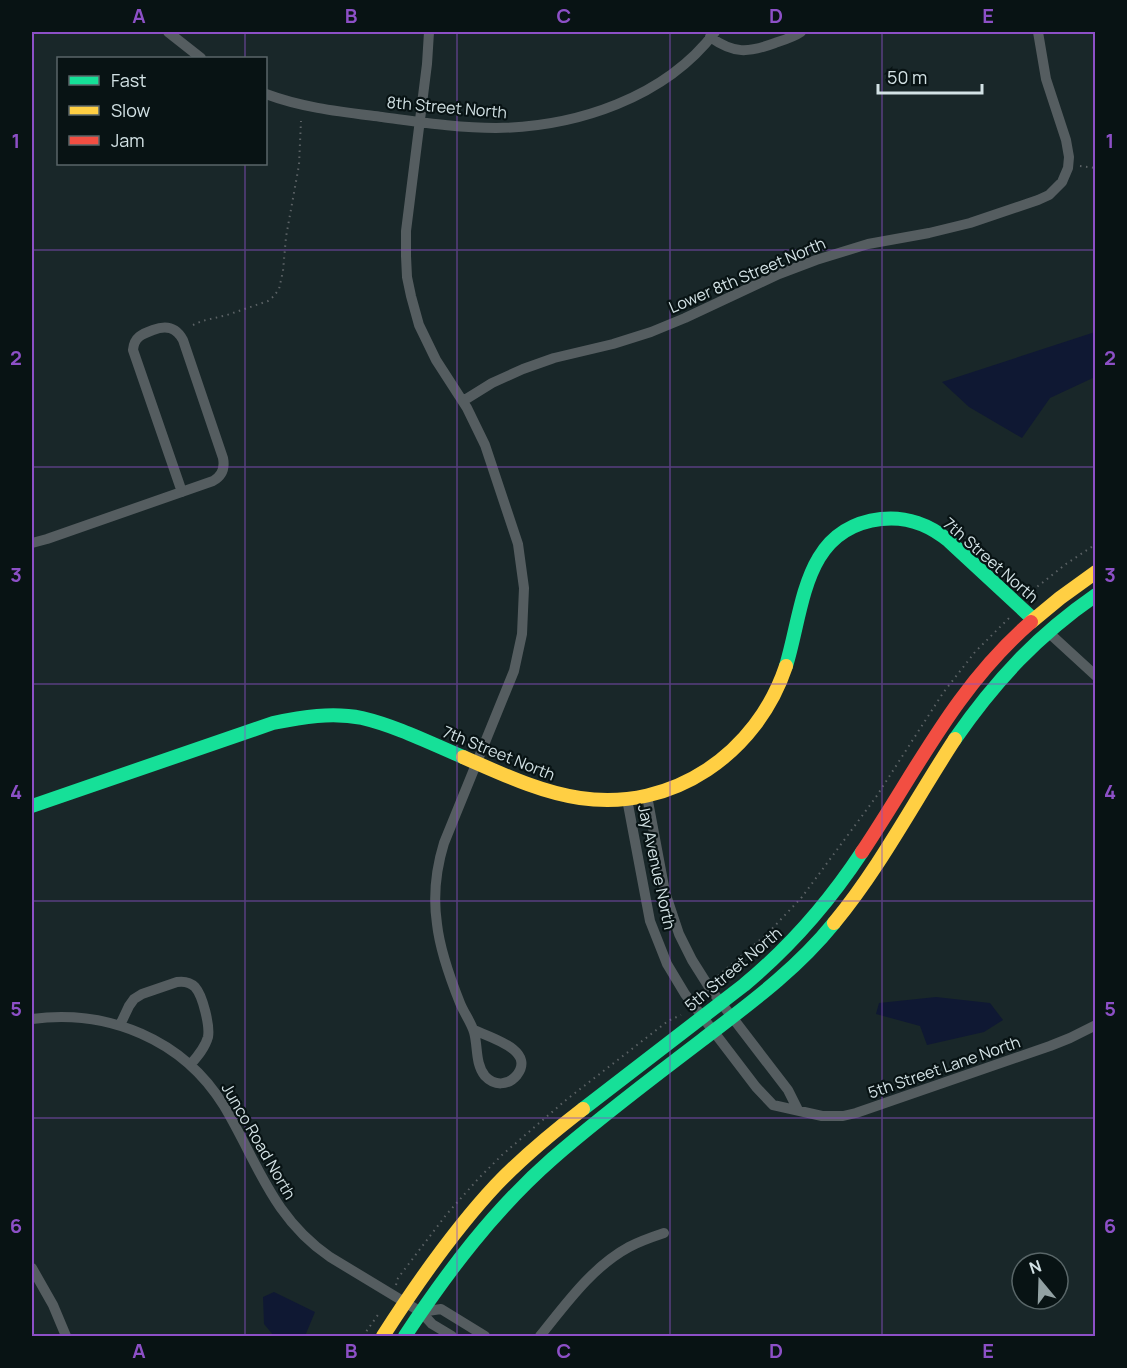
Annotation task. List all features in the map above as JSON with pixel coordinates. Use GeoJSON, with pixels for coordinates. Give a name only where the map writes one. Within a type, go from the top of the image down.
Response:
{"type":"FeatureCollection","features":[{"type":"Feature","properties":{"kind":"street"},"geometry":{"type":"LineString","coordinates":[[168,32],[200,57]]}},
{"type":"Feature","properties":{"kind":"street"},"geometry":{"type":"LineString","coordinates":[[429,32],[406,231],[409,287],[416,316],[427,344],[463,400],[485,445],[514,529],[521,559],[524,596],[522,634],[514,671],[444,843],[438,869],[435,900],[438,932],[444,957],[460,1003],[474,1030],[478,1059],[484,1074],[497,1083],[505,1083],[513,1079],[520,1066],[515,1050],[474,1030]]}},
{"type":"Feature","properties":{"kind":"street","name":"8th Street North"},"geometry":{"type":"LineString","coordinates":[[267,94],[297,104],[419,122],[472,127],[539,124],[586,114],[635,96],[664,80],[690,59],[712,34],[729,48],[751,51],[801,32]]}},
{"type":"Feature","properties":{"kind":"street"},"geometry":{"type":"LineString","coordinates":[[1038,32],[1048,86],[1068,151],[1068,165]]}},
{"type":"Feature","properties":{"kind":"street","name":"Lower 8th Street North"},"geometry":{"type":"LineString","coordinates":[[463,400],[523,369],[554,358],[651,332],[779,274],[816,260],[848,249],[959,226],[1038,200],[1049,195],[1059,186],[1068,165]]}},
{"type":"Feature","properties":{"kind":"street"},"geometry":{"type":"LineString","coordinates":[[32,543],[47,539],[182,492],[216,480],[222,472],[224,463],[182,338],[173,329],[163,327],[138,336],[133,350],[182,492]]}},
{"type":"Feature","properties":{"kind":"street","name":"7th Street North"},"geometry":{"type":"LineString","coordinates":[[32,806],[273,723],[311,716],[349,717],[380,723],[532,786],[561,795],[595,800],[647,796],[682,784],[709,768],[733,750],[755,725],[778,687],[807,583],[820,554],[841,534],[856,525],[875,520],[896,518],[913,521],[933,530],[1033,619]]}},
{"type":"Feature","properties":{"kind":"street","name":"5th Street North"},"geometry":{"type":"LineString","coordinates":[[383,1336],[423,1274],[462,1223],[517,1164],[574,1115],[762,970],[799,935],[848,874],[931,742],[994,657],[1033,619],[1095,572]]}},
{"type":"Feature","properties":{"kind":"street"},"geometry":{"type":"LineString","coordinates":[[405,1336],[475,1238],[528,1181],[575,1139],[783,977],[818,942],[836,922],[868,877],[975,711],[1005,674],[1048,632],[1095,595]]}},
{"type":"Feature","properties":{"kind":"street"},"geometry":{"type":"LineString","coordinates":[[1048,632],[1095,676]]}},
{"type":"Feature","properties":{"kind":"street","name":"Jay Avenue North"},"geometry":{"type":"LineString","coordinates":[[647,796],[663,882],[679,934],[692,960],[732,1018]]}},
{"type":"Feature","properties":{"kind":"street","name":"Jay Avenue North"},"geometry":{"type":"LineString","coordinates":[[627,799],[646,902],[656,937],[672,973],[714,1032]]}},
{"type":"Feature","properties":{"kind":"street"},"geometry":{"type":"LineString","coordinates":[[120,1025],[136,997],[177,982],[183,981],[190,984],[199,994],[207,1018],[208,1033],[202,1049],[190,1065]]}},
{"type":"Feature","properties":{"kind":"street","name":"Junco Road North"},"geometry":{"type":"LineString","coordinates":[[32,1019],[76,1017],[120,1025],[155,1041],[190,1065],[220,1100],[270,1194],[294,1226],[323,1253],[421,1312],[432,1324],[452,1336]]}},
{"type":"Feature","properties":{"kind":"street"},"geometry":{"type":"LineString","coordinates":[[732,1018],[788,1090],[798,1110]]}},
{"type":"Feature","properties":{"kind":"street","name":"5th Street Lane North"},"geometry":{"type":"LineString","coordinates":[[714,1032],[756,1087],[773,1105],[822,1116],[843,1116],[1050,1046],[1095,1025]]}},
{"type":"Feature","properties":{"kind":"street"},"geometry":{"type":"LineString","coordinates":[[540,1336],[569,1301],[613,1257],[630,1246],[664,1233]]}},
{"type":"Feature","properties":{"kind":"street"},"geometry":{"type":"LineString","coordinates":[[32,1268],[53,1305],[66,1336]]}},
{"type":"Feature","properties":{"kind":"street","name":"Junco Road North"},"geometry":{"type":"LineString","coordinates":[[421,1312],[441,1309],[485,1336]]}},
{"type":"Feature","properties":{"kind":"path"},"geometry":{"type":"LineString","coordinates":[[193,325],[268,301],[279,289],[297,176],[300,121]]}},
{"type":"Feature","properties":{"kind":"path"},"geometry":{"type":"LineString","coordinates":[[1068,165],[1095,168]]}},
{"type":"Feature","properties":{"kind":"path"},"geometry":{"type":"LineString","coordinates":[[1024,598],[1095,544]]}},
{"type":"Feature","properties":{"kind":"path"},"geometry":{"type":"LineString","coordinates":[[718,975],[769,932],[802,897],[876,797],[943,693],[975,652],[1013,615]]}},
{"type":"Feature","properties":{"kind":"path"},"geometry":{"type":"LineString","coordinates":[[363,1336],[377,1315],[384,1309]]}},
{"type":"Feature","properties":{"kind":"water"},"geometry":{"type":"Polygon","coordinates":[[[1095,332],[1095,377],[1050,398],[1022,438],[969,407],[942,382],[1095,332]]]}},
{"type":"Feature","properties":{"kind":"water"},"geometry":{"type":"Polygon","coordinates":[[[936,997],[990,1003],[1003,1020],[984,1032],[927,1045],[920,1026],[876,1014],[879,1003],[936,997]]]}},
{"type":"Feature","properties":{"kind":"water"},"geometry":{"type":"Polygon","coordinates":[[[274,1292],[315,1312],[305,1336],[274,1336],[264,1324],[263,1297],[274,1292]]]}},
{"type":"Feature","properties":{"kind":"traffic: fast"},"geometry":{"type":"LineString","coordinates":[[786,666],[803,596],[821,554],[836,537],[855,525],[881,519],[908,520],[942,535],[1033,619]]}},
{"type":"Feature","properties":{"kind":"traffic: fast"},"geometry":{"type":"LineString","coordinates":[[955,739],[1002,678],[1019,660],[1055,626],[1096,595]]}},
{"type":"Feature","properties":{"kind":"traffic: fast"},"geometry":{"type":"LineString","coordinates":[[32,806],[273,723],[306,717],[340,715],[375,721],[463,757]]}},
{"type":"Feature","properties":{"kind":"traffic: fast"},"geometry":{"type":"LineString","coordinates":[[583,1109],[744,985],[778,955],[808,923],[862,852]]}},
{"type":"Feature","properties":{"kind":"traffic: fast"},"geometry":{"type":"LineString","coordinates":[[405,1336],[473,1242],[531,1179],[607,1113],[771,986],[804,956],[834,923]]}},
{"type":"Feature","properties":{"kind":"traffic: slow"},"geometry":{"type":"LineString","coordinates":[[1031,622],[1096,572]]}},
{"type":"Feature","properties":{"kind":"traffic: slow"},"geometry":{"type":"LineString","coordinates":[[463,757],[520,781],[565,795],[614,800],[647,796],[678,785],[707,770],[733,750],[755,725],[773,697],[786,666]]}},
{"type":"Feature","properties":{"kind":"traffic: slow"},"geometry":{"type":"LineString","coordinates":[[834,923],[867,879],[955,739]]}},
{"type":"Feature","properties":{"kind":"traffic: slow"},"geometry":{"type":"LineString","coordinates":[[383,1336],[436,1258],[480,1203],[527,1155],[583,1109]]}},
{"type":"Feature","properties":{"kind":"traffic: jam"},"geometry":{"type":"LineString","coordinates":[[862,852],[959,702],[1004,647],[1031,622]]}}]}
